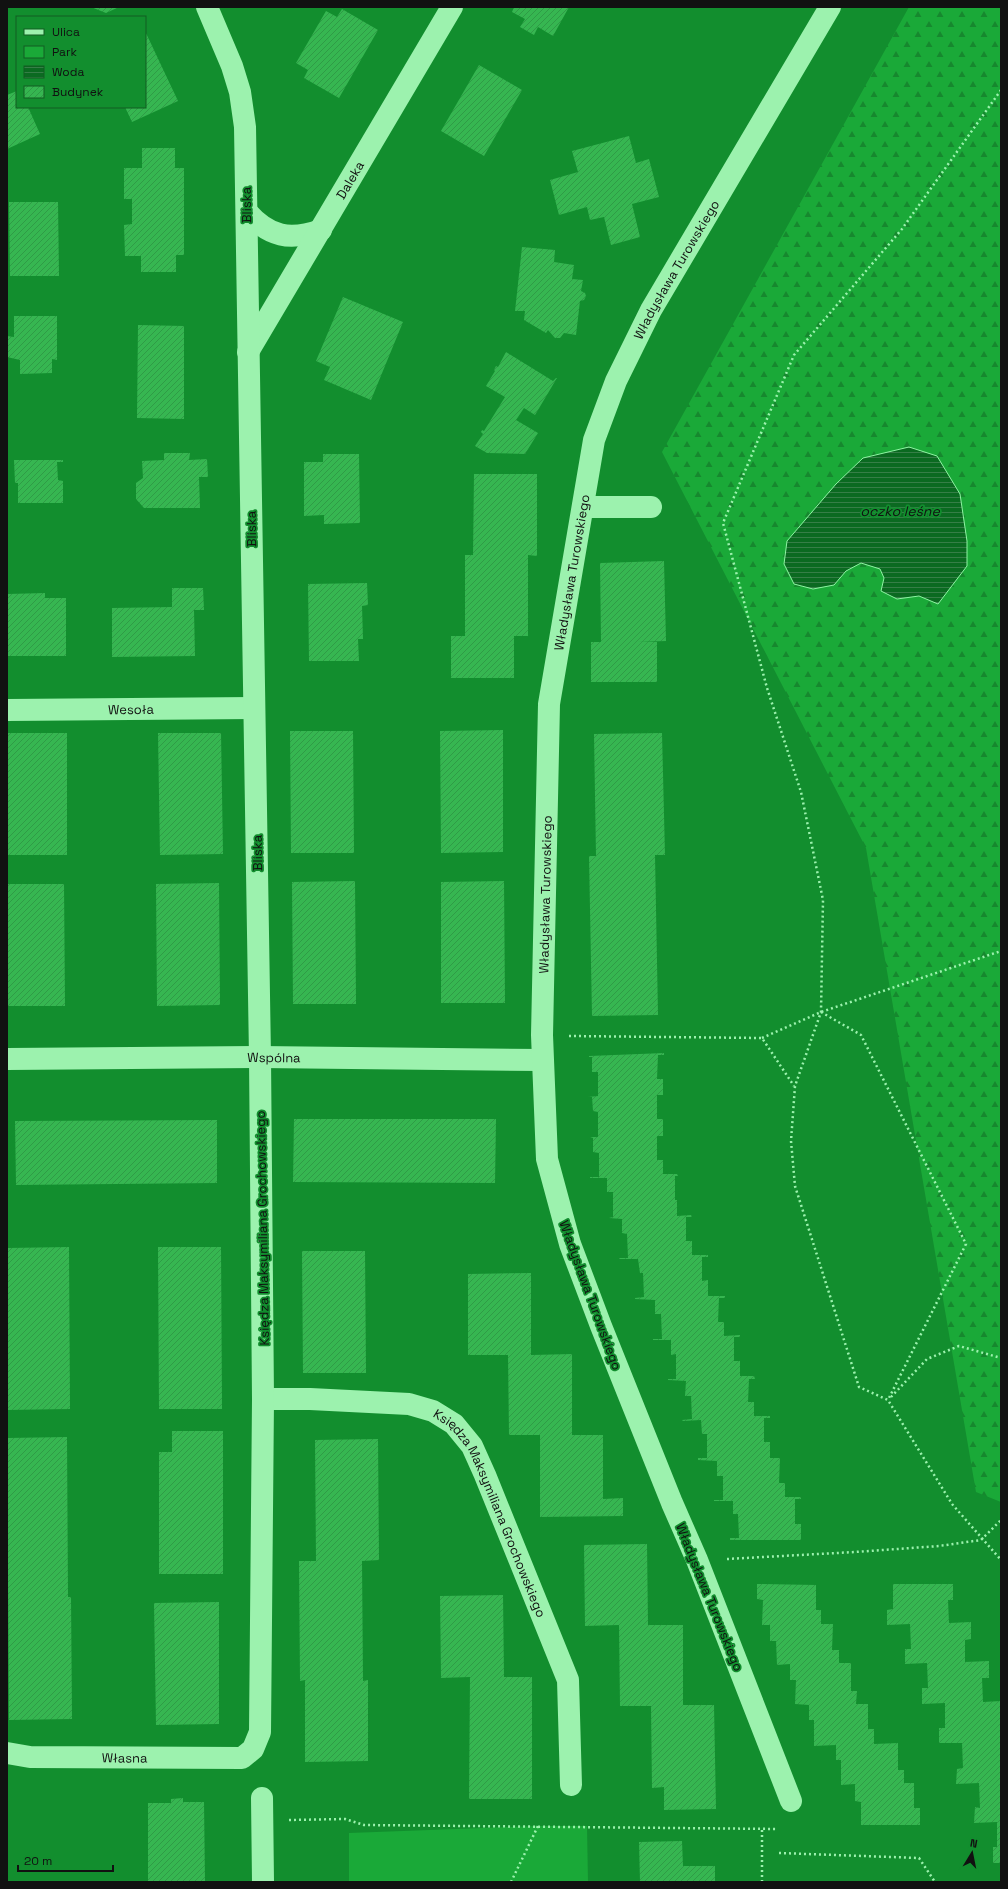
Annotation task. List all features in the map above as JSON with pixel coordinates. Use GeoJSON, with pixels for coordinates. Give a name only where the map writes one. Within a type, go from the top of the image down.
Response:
{"type":"FeatureCollection","features":[{"type":"Feature","properties":{"kind":"street","name":"Bliska"},"geometry":{"type":"LineString","coordinates":[[207,7],[232,66],[240,92],[245,127],[260,1057]]}},
{"type":"Feature","properties":{"kind":"street","name":"Daleka"},"geometry":{"type":"LineString","coordinates":[[248,352],[452,7]]}},
{"type":"Feature","properties":{"kind":"street","name":"Władysława Turowskiego"},"geometry":{"type":"LineString","coordinates":[[791,1801],[697,1560],[669,1496],[570,1244],[548,1159],[542,1060],[542,1035],[549,704],[594,440],[619,374],[651,310],[830,7]]}},
{"type":"Feature","properties":{"kind":"street"},"geometry":{"type":"LineString","coordinates":[[247,212],[265,229],[281,235],[297,237],[321,230]]}},
{"type":"Feature","properties":{"kind":"street"},"geometry":{"type":"LineString","coordinates":[[583,506],[651,507]]}},
{"type":"Feature","properties":{"kind":"street","name":"Wesoła"},"geometry":{"type":"LineString","coordinates":[[7,710],[254,708]]}},
{"type":"Feature","properties":{"kind":"street","name":"Wspólna"},"geometry":{"type":"LineString","coordinates":[[7,1059],[260,1057],[542,1060]]}},
{"type":"Feature","properties":{"kind":"street","name":"Księdza Maksymiliana Grochowskiego"},"geometry":{"type":"LineString","coordinates":[[242,1758],[253,1749],[260,1732],[264,1399],[260,1057]]}},
{"type":"Feature","properties":{"kind":"street","name":"Księdza Maksymiliana Grochowskiego"},"geometry":{"type":"LineString","coordinates":[[264,1399],[310,1398],[409,1404],[433,1411],[454,1424],[472,1446],[568,1680],[571,1785]]}},
{"type":"Feature","properties":{"kind":"street","name":"Własna"},"geometry":{"type":"LineString","coordinates":[[7,1753],[30,1757],[242,1758]]}},
{"type":"Feature","properties":{"kind":"street"},"geometry":{"type":"LineString","coordinates":[[262,1798],[263,1882]]}},
{"type":"Feature","properties":{"kind":"path"},"geometry":{"type":"LineString","coordinates":[[1001,90],[902,229],[794,356],[723,523],[767,688],[801,792],[823,900],[821,1012],[795,1086],[791,1141],[795,1186],[859,1387],[888,1400],[952,1504],[1001,1560]]}},
{"type":"Feature","properties":{"kind":"path"},"geometry":{"type":"LineString","coordinates":[[542,1035],[762,1038],[821,1012],[1001,951]]}},
{"type":"Feature","properties":{"kind":"path"},"geometry":{"type":"LineString","coordinates":[[821,1012],[861,1035],[966,1244],[888,1400]]}},
{"type":"Feature","properties":{"kind":"path"},"geometry":{"type":"LineString","coordinates":[[762,1038],[795,1086]]}},
{"type":"Feature","properties":{"kind":"path"},"geometry":{"type":"LineString","coordinates":[[888,1400],[927,1359],[959,1346],[1001,1358]]}},
{"type":"Feature","properties":{"kind":"path"},"geometry":{"type":"LineString","coordinates":[[697,1560],[939,1546],[982,1540],[1001,1520]]}},
{"type":"Feature","properties":{"kind":"path"},"geometry":{"type":"LineString","coordinates":[[311,1820],[345,1819],[364,1825],[778,1829]]}},
{"type":"Feature","properties":{"kind":"path"},"geometry":{"type":"LineString","coordinates":[[511,1882],[538,1826]]}},
{"type":"Feature","properties":{"kind":"path"},"geometry":{"type":"LineString","coordinates":[[762,1828],[762,1882]]}},
{"type":"Feature","properties":{"kind":"path"},"geometry":{"type":"LineString","coordinates":[[779,1853],[919,1858],[935,1882]]}},
{"type":"Feature","properties":{"kind":"green space"},"geometry":{"type":"Polygon","coordinates":[[[909,7],[1001,7],[1001,1502],[976,1492],[866,848],[662,452],[909,7]]]}},
{"type":"Feature","properties":{"kind":"green space"},"geometry":{"type":"Polygon","coordinates":[[[538,1826],[587,1826],[588,1882],[349,1882],[349,1833],[538,1826]]]}},
{"type":"Feature","properties":{"kind":"water","name":"oczko leśne"},"geometry":{"type":"Polygon","coordinates":[[[909,447],[937,456],[960,494],[967,541],[967,566],[938,604],[919,596],[897,599],[881,591],[884,578],[880,569],[861,563],[846,571],[834,585],[813,589],[794,584],[784,564],[787,541],[836,484],[863,458],[909,447]]]}},
{"type":"Feature","properties":{"kind":"building"},"geometry":{"type":"Polygon","coordinates":[[[91,7],[119,7],[106,13],[91,7]]]}},
{"type":"Feature","properties":{"kind":"building"},"geometry":{"type":"Polygon","coordinates":[[[514,7],[569,7],[553,36],[538,27],[534,35],[520,27],[525,19],[512,12],[514,7]]]}},
{"type":"Feature","properties":{"kind":"building"},"geometry":{"type":"Polygon","coordinates":[[[342,9],[378,30],[339,98],[304,78],[308,70],[296,63],[326,11],[337,17],[342,9]]]}},
{"type":"Feature","properties":{"kind":"building"},"geometry":{"type":"Polygon","coordinates":[[[146,33],[178,101],[132,122],[125,108],[146,108],[146,33]]]}},
{"type":"Feature","properties":{"kind":"building"},"geometry":{"type":"Polygon","coordinates":[[[479,65],[522,90],[484,156],[441,131],[479,65]]]}},
{"type":"Feature","properties":{"kind":"building"},"geometry":{"type":"Polygon","coordinates":[[[16,91],[16,108],[28,108],[40,134],[7,149],[7,95],[16,91]]]}},
{"type":"Feature","properties":{"kind":"building"},"geometry":{"type":"Polygon","coordinates":[[[629,136],[636,163],[649,159],[659,197],[632,204],[640,237],[611,245],[604,217],[590,220],[587,207],[559,215],[550,180],[578,172],[572,151],[629,136]]]}},
{"type":"Feature","properties":{"kind":"building"},"geometry":{"type":"Polygon","coordinates":[[[142,148],[175,148],[175,168],[184,168],[184,255],[176,255],[176,272],[141,272],[141,256],[125,256],[124,225],[132,224],[132,199],[124,199],[124,168],[142,168],[142,148]]]}},
{"type":"Feature","properties":{"kind":"building"},"geometry":{"type":"Polygon","coordinates":[[[9,202],[58,202],[59,276],[10,276],[9,202]]]}},
{"type":"Feature","properties":{"kind":"building"},"geometry":{"type":"Polygon","coordinates":[[[522,247],[555,250],[554,262],[574,265],[572,279],[583,280],[581,291],[585,293],[586,296],[584,300],[580,301],[576,335],[564,333],[560,338],[555,338],[548,330],[546,333],[524,320],[525,311],[515,311],[522,247]]]}},
{"type":"Feature","properties":{"kind":"building"},"geometry":{"type":"Polygon","coordinates":[[[343,297],[403,322],[371,400],[324,380],[330,367],[316,361],[343,297]]]}},
{"type":"Feature","properties":{"kind":"building"},"geometry":{"type":"Polygon","coordinates":[[[14,316],[57,316],[57,360],[52,359],[52,373],[20,374],[20,360],[7,357],[7,336],[14,337],[14,316]]]}},
{"type":"Feature","properties":{"kind":"building"},"geometry":{"type":"Polygon","coordinates":[[[138,325],[184,326],[184,419],[137,418],[138,325]]]}},
{"type":"Feature","properties":{"kind":"building"},"geometry":{"type":"Polygon","coordinates":[[[506,352],[553,381],[557,378],[535,415],[524,408],[516,420],[538,433],[525,454],[487,453],[475,446],[483,434],[481,432],[482,430],[484,431],[505,397],[486,386],[495,371],[496,366],[498,367],[506,352]]]}},
{"type":"Feature","properties":{"kind":"building"},"geometry":{"type":"Polygon","coordinates":[[[164,453],[190,453],[189,460],[207,459],[208,477],[199,477],[200,508],[144,508],[136,499],[136,483],[143,478],[142,461],[164,460],[164,453]]]}},
{"type":"Feature","properties":{"kind":"building"},"geometry":{"type":"Polygon","coordinates":[[[323,454],[359,454],[360,523],[324,524],[324,515],[304,516],[304,462],[323,462],[323,454]]]}},
{"type":"Feature","properties":{"kind":"building"},"geometry":{"type":"Polygon","coordinates":[[[14,460],[63,460],[63,462],[57,462],[58,480],[63,481],[63,503],[18,503],[18,483],[15,483],[14,460]]]}},
{"type":"Feature","properties":{"kind":"building"},"geometry":{"type":"Polygon","coordinates":[[[474,474],[537,474],[537,556],[528,555],[528,636],[514,636],[514,678],[451,678],[451,636],[465,636],[465,555],[473,555],[474,474]]]}},
{"type":"Feature","properties":{"kind":"building"},"geometry":{"type":"Polygon","coordinates":[[[664,561],[666,641],[638,642],[657,642],[657,682],[591,682],[591,642],[601,642],[600,563],[664,561]]]}},
{"type":"Feature","properties":{"kind":"building"},"geometry":{"type":"Polygon","coordinates":[[[367,583],[368,605],[362,606],[363,639],[358,639],[359,661],[309,661],[308,584],[367,583]]]}},
{"type":"Feature","properties":{"kind":"building"},"geometry":{"type":"Polygon","coordinates":[[[172,588],[203,588],[204,610],[194,610],[195,656],[112,657],[112,608],[172,607],[172,588]]]}},
{"type":"Feature","properties":{"kind":"building"},"geometry":{"type":"Polygon","coordinates":[[[45,593],[45,598],[66,598],[66,656],[7,656],[7,594],[45,593]]]}},
{"type":"Feature","properties":{"kind":"building"},"geometry":{"type":"Polygon","coordinates":[[[503,730],[503,852],[441,853],[440,731],[503,730]]]}},
{"type":"Feature","properties":{"kind":"building"},"geometry":{"type":"Polygon","coordinates":[[[290,731],[353,731],[354,853],[291,853],[290,731]]]}},
{"type":"Feature","properties":{"kind":"building"},"geometry":{"type":"Polygon","coordinates":[[[7,733],[67,733],[67,855],[7,855],[7,733]]]}},
{"type":"Feature","properties":{"kind":"building"},"geometry":{"type":"Polygon","coordinates":[[[158,733],[221,733],[223,854],[160,855],[158,733]]]}},
{"type":"Feature","properties":{"kind":"building"},"geometry":{"type":"Polygon","coordinates":[[[662,733],[665,855],[655,855],[658,1015],[592,1016],[589,856],[596,856],[594,734],[662,733]]]}},
{"type":"Feature","properties":{"kind":"building"},"geometry":{"type":"Polygon","coordinates":[[[355,881],[356,1004],[293,1004],[292,882],[355,881]]]}},
{"type":"Feature","properties":{"kind":"building"},"geometry":{"type":"Polygon","coordinates":[[[504,881],[505,1003],[441,1003],[441,882],[504,881]]]}},
{"type":"Feature","properties":{"kind":"building"},"geometry":{"type":"Polygon","coordinates":[[[219,883],[220,1005],[157,1006],[156,884],[219,883]]]}},
{"type":"Feature","properties":{"kind":"building"},"geometry":{"type":"Polygon","coordinates":[[[7,884],[64,884],[65,1006],[7,1006],[7,884]]]}},
{"type":"Feature","properties":{"kind":"building"},"geometry":{"type":"Polygon","coordinates":[[[664,1053],[664,1055],[658,1055],[657,1079],[663,1079],[663,1095],[657,1095],[657,1119],[663,1119],[663,1136],[657,1136],[657,1160],[663,1160],[663,1174],[677,1174],[678,1176],[675,1176],[677,1216],[691,1215],[692,1217],[686,1217],[686,1241],[692,1241],[692,1255],[708,1255],[708,1257],[702,1257],[702,1281],[708,1280],[708,1296],[725,1296],[725,1298],[719,1298],[718,1322],[724,1322],[724,1336],[740,1335],[740,1337],[734,1337],[734,1361],[740,1361],[740,1376],[754,1376],[755,1379],[749,1379],[748,1402],[754,1402],[754,1416],[770,1416],[770,1418],[764,1418],[764,1442],[770,1442],[770,1458],[780,1458],[779,1483],[785,1483],[785,1497],[801,1497],[801,1499],[795,1499],[795,1524],[801,1524],[801,1540],[730,1540],[730,1538],[739,1538],[738,1514],[733,1514],[733,1501],[714,1501],[723,1500],[723,1476],[717,1476],[717,1461],[698,1460],[698,1458],[707,1458],[707,1434],[702,1434],[701,1420],[682,1420],[692,1419],[691,1396],[685,1396],[686,1381],[668,1380],[676,1379],[676,1354],[671,1355],[671,1340],[653,1340],[662,1339],[661,1314],[655,1314],[655,1300],[635,1299],[644,1297],[643,1273],[640,1273],[638,1259],[619,1259],[628,1258],[627,1234],[622,1233],[622,1219],[609,1218],[613,1217],[613,1192],[607,1192],[607,1178],[590,1178],[599,1177],[599,1153],[593,1152],[593,1138],[590,1137],[598,1137],[598,1112],[593,1111],[592,1097],[588,1097],[598,1096],[598,1072],[592,1072],[592,1057],[589,1056],[664,1053]]]}},
{"type":"Feature","properties":{"kind":"building"},"geometry":{"type":"Polygon","coordinates":[[[294,1119],[496,1119],[495,1183],[293,1182],[294,1119]]]}},
{"type":"Feature","properties":{"kind":"building"},"geometry":{"type":"Polygon","coordinates":[[[217,1120],[217,1183],[16,1185],[15,1121],[217,1120]]]}},
{"type":"Feature","properties":{"kind":"building"},"geometry":{"type":"Polygon","coordinates":[[[69,1247],[70,1409],[7,1410],[7,1248],[69,1247]]]}},
{"type":"Feature","properties":{"kind":"building"},"geometry":{"type":"Polygon","coordinates":[[[158,1247],[221,1247],[222,1409],[159,1409],[158,1247]]]}},
{"type":"Feature","properties":{"kind":"building"},"geometry":{"type":"Polygon","coordinates":[[[302,1251],[365,1251],[366,1373],[303,1373],[302,1251]]]}},
{"type":"Feature","properties":{"kind":"building"},"geometry":{"type":"Polygon","coordinates":[[[531,1273],[531,1355],[572,1354],[572,1435],[603,1435],[603,1499],[623,1498],[623,1516],[540,1517],[540,1435],[509,1435],[508,1355],[468,1355],[468,1274],[531,1273]]]}},
{"type":"Feature","properties":{"kind":"building"},"geometry":{"type":"Polygon","coordinates":[[[172,1431],[223,1431],[223,1574],[159,1574],[159,1452],[172,1452],[172,1431]]]}},
{"type":"Feature","properties":{"kind":"building"},"geometry":{"type":"Polygon","coordinates":[[[67,1437],[68,1597],[71,1597],[72,1719],[9,1720],[7,1438],[67,1437]]]}},
{"type":"Feature","properties":{"kind":"building"},"geometry":{"type":"Polygon","coordinates":[[[378,1439],[379,1560],[362,1561],[363,1681],[368,1680],[368,1761],[305,1762],[305,1680],[300,1681],[299,1561],[316,1561],[315,1440],[378,1439]]]}},
{"type":"Feature","properties":{"kind":"building"},"geometry":{"type":"Polygon","coordinates":[[[647,1544],[648,1625],[683,1625],[683,1705],[714,1705],[716,1809],[664,1810],[664,1787],[652,1788],[651,1706],[620,1706],[619,1625],[585,1626],[584,1545],[647,1544]]]}},
{"type":"Feature","properties":{"kind":"building"},"geometry":{"type":"Polygon","coordinates":[[[757,1584],[816,1585],[816,1610],[821,1610],[821,1624],[833,1624],[832,1650],[839,1650],[839,1663],[851,1663],[851,1691],[857,1691],[856,1704],[868,1704],[868,1729],[874,1729],[874,1744],[898,1743],[898,1770],[904,1770],[904,1783],[914,1783],[914,1808],[920,1808],[920,1825],[861,1825],[861,1802],[855,1801],[855,1784],[841,1785],[841,1760],[836,1760],[836,1745],[814,1746],[814,1720],[809,1720],[809,1705],[795,1704],[796,1680],[790,1680],[790,1664],[777,1665],[776,1641],[770,1641],[770,1625],[762,1625],[763,1600],[757,1599],[757,1584]]]}},
{"type":"Feature","properties":{"kind":"building"},"geometry":{"type":"Polygon","coordinates":[[[893,1584],[953,1584],[953,1600],[948,1600],[949,1623],[971,1622],[971,1639],[965,1640],[965,1662],[989,1661],[989,1678],[982,1678],[983,1702],[1001,1701],[1001,1863],[993,1863],[993,1847],[997,1847],[997,1822],[974,1823],[975,1807],[980,1808],[979,1783],[956,1784],[957,1769],[963,1768],[962,1743],[939,1743],[939,1728],[945,1728],[945,1703],[922,1704],[922,1688],[928,1688],[927,1663],[905,1664],[905,1649],[911,1649],[910,1624],[887,1625],[887,1610],[893,1609],[893,1584]]]}},
{"type":"Feature","properties":{"kind":"building"},"geometry":{"type":"Polygon","coordinates":[[[503,1595],[504,1677],[532,1677],[532,1799],[469,1799],[470,1677],[441,1678],[440,1596],[503,1595]]]}},
{"type":"Feature","properties":{"kind":"building"},"geometry":{"type":"Polygon","coordinates":[[[219,1602],[219,1724],[156,1725],[154,1603],[219,1602]]]}},
{"type":"Feature","properties":{"kind":"building"},"geometry":{"type":"Polygon","coordinates":[[[183,1798],[183,1802],[204,1802],[205,1882],[148,1882],[148,1803],[171,1803],[171,1799],[183,1798]]]}},
{"type":"Feature","properties":{"kind":"building"},"geometry":{"type":"Polygon","coordinates":[[[682,1841],[683,1866],[715,1866],[715,1882],[640,1882],[639,1842],[682,1841]]]}}]}
